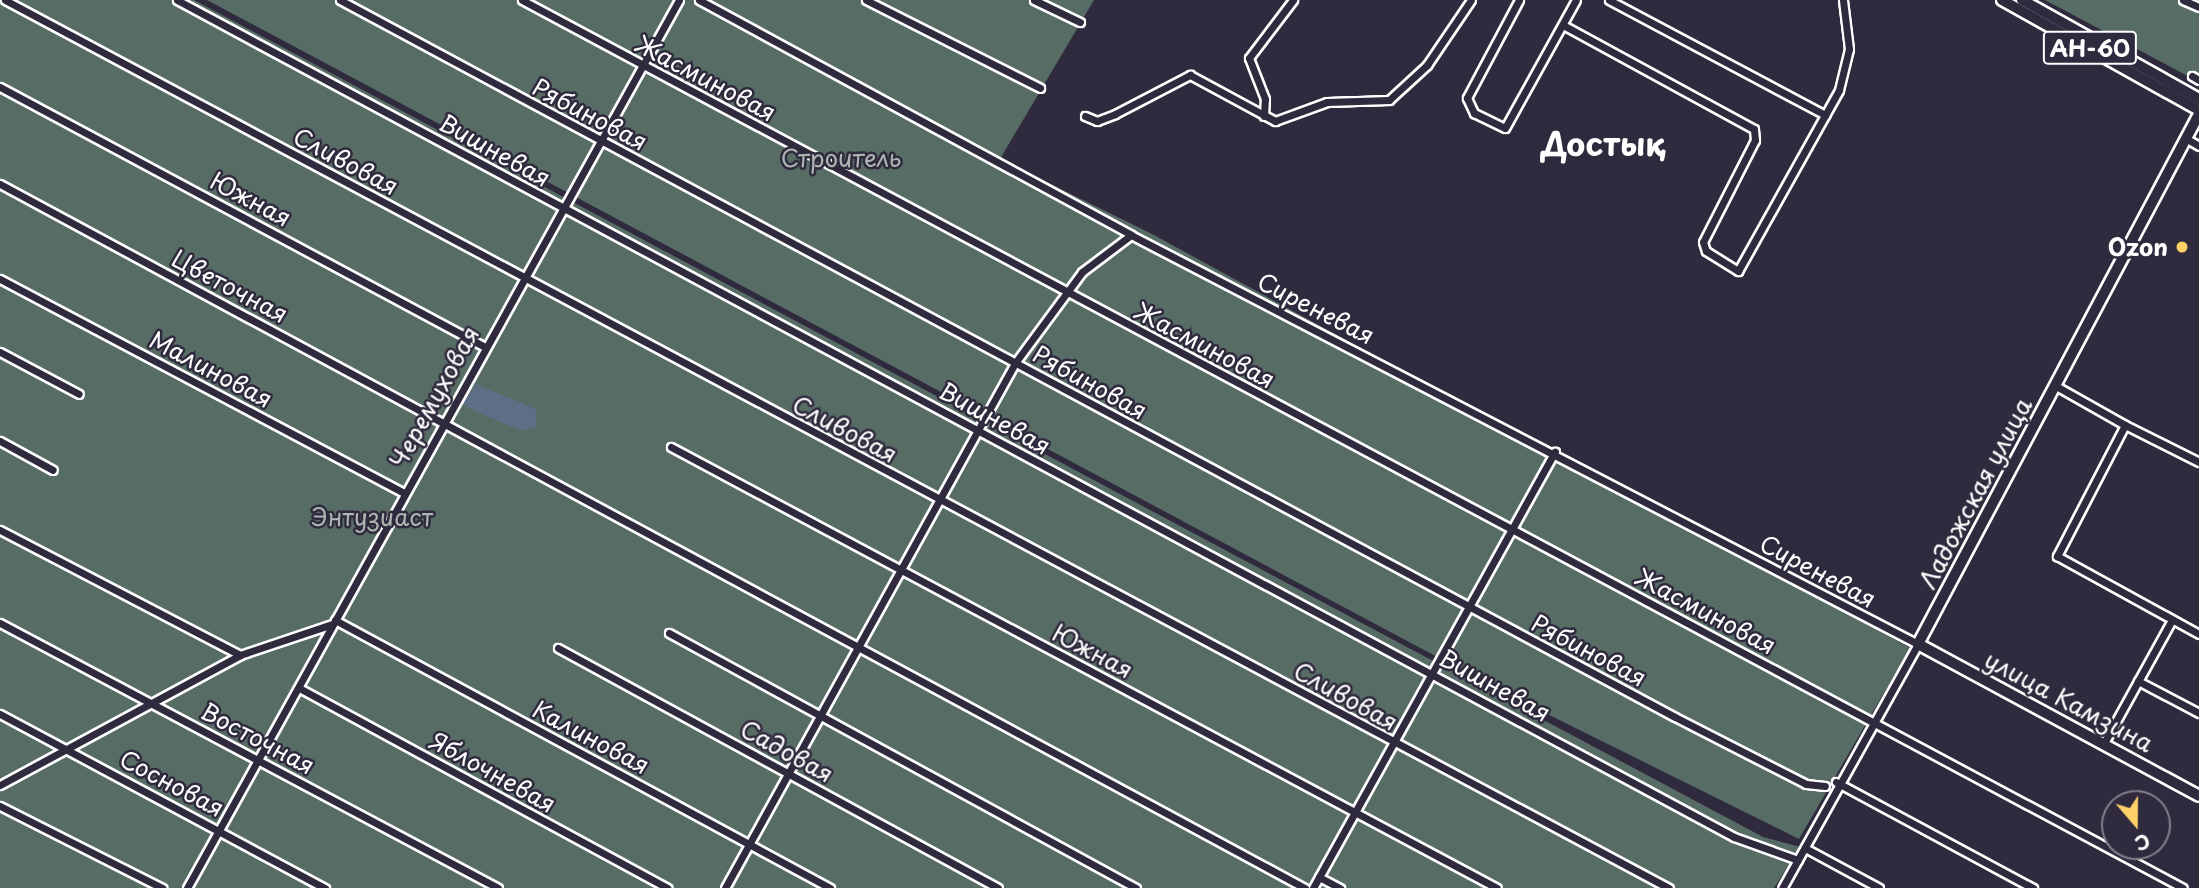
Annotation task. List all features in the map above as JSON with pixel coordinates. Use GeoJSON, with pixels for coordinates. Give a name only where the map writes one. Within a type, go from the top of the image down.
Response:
{"type":"FeatureCollection","features":[{"type":"Feature","properties":{"kind":"main road","name":"АН-60"},"geometry":{"type":"LineString","coordinates":[[2002,0],[2199,112]]}},
{"type":"Feature","properties":{"kind":"main road"},"geometry":{"type":"LineString","coordinates":[[2022,0],[2199,99]]}},
{"type":"Feature","properties":{"kind":"main road","name":"Ладожская улица"},"geometry":{"type":"LineString","coordinates":[[1918,644],[2199,112]]}},
{"type":"Feature","properties":{"kind":"main road","name":"улица Камзина"},"geometry":{"type":"LineString","coordinates":[[1918,644],[2199,796]]}},
{"type":"Feature","properties":{"kind":"street","name":"Сливовая"},"geometry":{"type":"LineString","coordinates":[[5,0],[1395,745],[1668,888]]}},
{"type":"Feature","properties":{"kind":"street","name":"Вишневая"},"geometry":{"type":"LineString","coordinates":[[177,0],[975,432],[1433,671],[1734,837],[1798,860]]}},
{"type":"Feature","properties":{"kind":"street","name":"Рябиновая"},"geometry":{"type":"LineString","coordinates":[[340,0],[1465,606],[1794,778],[1825,786]]}},
{"type":"Feature","properties":{"kind":"street","name":"Жасминовая"},"geometry":{"type":"LineString","coordinates":[[522,0],[642,66],[1016,260],[1066,293],[2183,888]]}},
{"type":"Feature","properties":{"kind":"street","name":"Черемуховая"},"geometry":{"type":"LineString","coordinates":[[187,888],[257,758],[301,689],[334,622],[483,346],[525,278],[679,0]]}},
{"type":"Feature","properties":{"kind":"street","name":"Сиреневая"},"geometry":{"type":"LineString","coordinates":[[699,0],[1132,235],[1555,452],[1918,644]]}},
{"type":"Feature","properties":{"kind":"street"},"geometry":{"type":"LineString","coordinates":[[866,0],[1040,89]]}},
{"type":"Feature","properties":{"kind":"street"},"geometry":{"type":"LineString","coordinates":[[1034,0],[1080,22]]}},
{"type":"Feature","properties":{"kind":"street"},"geometry":{"type":"LineString","coordinates":[[1264,116],[1265,99],[1249,58],[1293,0]]}},
{"type":"Feature","properties":{"kind":"street"},"geometry":{"type":"LineString","coordinates":[[1085,117],[1097,121],[1115,114],[1190,75],[1264,116],[1283,120],[1327,102],[1398,96],[1471,0]]}},
{"type":"Feature","properties":{"kind":"street"},"geometry":{"type":"LineString","coordinates":[[1519,0],[1467,98],[1474,113],[1510,127],[1576,0]]}},
{"type":"Feature","properties":{"kind":"street"},"geometry":{"type":"LineString","coordinates":[[1609,0],[1825,115]]}},
{"type":"Feature","properties":{"kind":"street"},"geometry":{"type":"LineString","coordinates":[[1563,25],[1754,129],[1755,140],[1703,242],[1706,251],[1738,271],[1825,115],[1849,49],[1843,0]]}},
{"type":"Feature","properties":{"kind":"street"},"geometry":{"type":"LineString","coordinates":[[2183,0],[2199,8]]}},
{"type":"Feature","properties":{"kind":"street","name":"Южная"},"geometry":{"type":"LineString","coordinates":[[0,87],[483,346]]}},
{"type":"Feature","properties":{"kind":"street"},"geometry":{"type":"LineString","coordinates":[[2187,139],[2199,146]]}},
{"type":"Feature","properties":{"kind":"street","name":"Цветочная"},"geometry":{"type":"LineString","coordinates":[[0,184],[857,642],[1305,888]]}},
{"type":"Feature","properties":{"kind":"street"},"geometry":{"type":"LineString","coordinates":[[725,888],[897,568],[1015,363],[1066,293],[1132,235]]}},
{"type":"Feature","properties":{"kind":"street","name":"Малиновая"},"geometry":{"type":"LineString","coordinates":[[0,279],[404,493]]}},
{"type":"Feature","properties":{"kind":"street"},"geometry":{"type":"LineString","coordinates":[[0,352],[79,394]]}},
{"type":"Feature","properties":{"kind":"street"},"geometry":{"type":"LineString","coordinates":[[2056,386],[2199,462]]}},
{"type":"Feature","properties":{"kind":"street"},"geometry":{"type":"LineString","coordinates":[[2125,425],[2057,558],[2199,634]]}},
{"type":"Feature","properties":{"kind":"street"},"geometry":{"type":"LineString","coordinates":[[0,441],[53,470]]}},
{"type":"Feature","properties":{"kind":"street","name":"Южная"},"geometry":{"type":"LineString","coordinates":[[671,447],[1497,888]]}},
{"type":"Feature","properties":{"kind":"street"},"geometry":{"type":"LineString","coordinates":[[1313,888],[1395,745],[1465,606],[1555,452]]}},
{"type":"Feature","properties":{"kind":"street"},"geometry":{"type":"LineString","coordinates":[[0,530],[240,654]]}},
{"type":"Feature","properties":{"kind":"street"},"geometry":{"type":"LineString","coordinates":[[2104,743],[2172,620]]}},
{"type":"Feature","properties":{"kind":"street"},"geometry":{"type":"LineString","coordinates":[[0,785],[240,654],[334,622]]}},
{"type":"Feature","properties":{"kind":"street","name":"Калиновая"},"geometry":{"type":"LineString","coordinates":[[334,622],[830,888]]}},
{"type":"Feature","properties":{"kind":"street","name":"Восточная"},"geometry":{"type":"LineString","coordinates":[[0,623],[498,888]]}},
{"type":"Feature","properties":{"kind":"street"},"geometry":{"type":"LineString","coordinates":[[669,634],[1136,888]]}},
{"type":"Feature","properties":{"kind":"street","name":"Ладожская улица"},"geometry":{"type":"LineString","coordinates":[[1782,888],[1805,848],[1836,782],[1918,644]]}},
{"type":"Feature","properties":{"kind":"street","name":"Садовая"},"geometry":{"type":"LineString","coordinates":[[558,648],[998,888]]}},
{"type":"Feature","properties":{"kind":"street"},"geometry":{"type":"LineString","coordinates":[[2138,681],[2199,713]]}},
{"type":"Feature","properties":{"kind":"street","name":"Яблочневая"},"geometry":{"type":"LineString","coordinates":[[301,689],[667,888]]}},
{"type":"Feature","properties":{"kind":"street","name":"Сосновая"},"geometry":{"type":"LineString","coordinates":[[0,714],[220,829],[325,888]]}},
{"type":"Feature","properties":{"kind":"street"},"geometry":{"type":"LineString","coordinates":[[1836,782],[2033,888]]}},
{"type":"Feature","properties":{"kind":"street"},"geometry":{"type":"LineString","coordinates":[[0,806],[162,888]]}},
{"type":"Feature","properties":{"kind":"street"},"geometry":{"type":"LineString","coordinates":[[1805,848],[1880,888]]}},
{"type":"Feature","properties":{"kind":"street"},"geometry":{"type":"LineString","coordinates":[[1319,877],[1339,888]]}},
{"type":"Feature","properties":{"kind":"green space","name":"Энтузиаст"},"geometry":{"type":"Polygon","coordinates":[[[0,0],[194,0],[1763,837],[1800,847],[1774,888],[0,888],[0,0]]]}},
{"type":"Feature","properties":{"kind":"green space","name":"Строитель"},"geometry":{"type":"Polygon","coordinates":[[[207,0],[1094,0],[1000,159],[1152,234],[1910,648],[1799,839],[1499,690],[207,0]]]}},
{"type":"Feature","properties":{"kind":"green space"},"geometry":{"type":"Polygon","coordinates":[[[2045,0],[2199,0],[2199,82],[2045,0]]]}},
{"type":"Feature","properties":{"kind":"water"},"geometry":{"type":"Polygon","coordinates":[[[476,384],[536,409],[536,427],[521,431],[468,408],[463,403],[476,384]]]}},
{"type":"Feature","properties":{"kind":"place","name":"Ozon"},"geometry":{"type":"Point","coordinates":[2182,247]}},
{"type":"Feature","properties":{"kind":"district","name":"Достық"},"geometry":{"type":"Point","coordinates":[1603,143]}}]}
